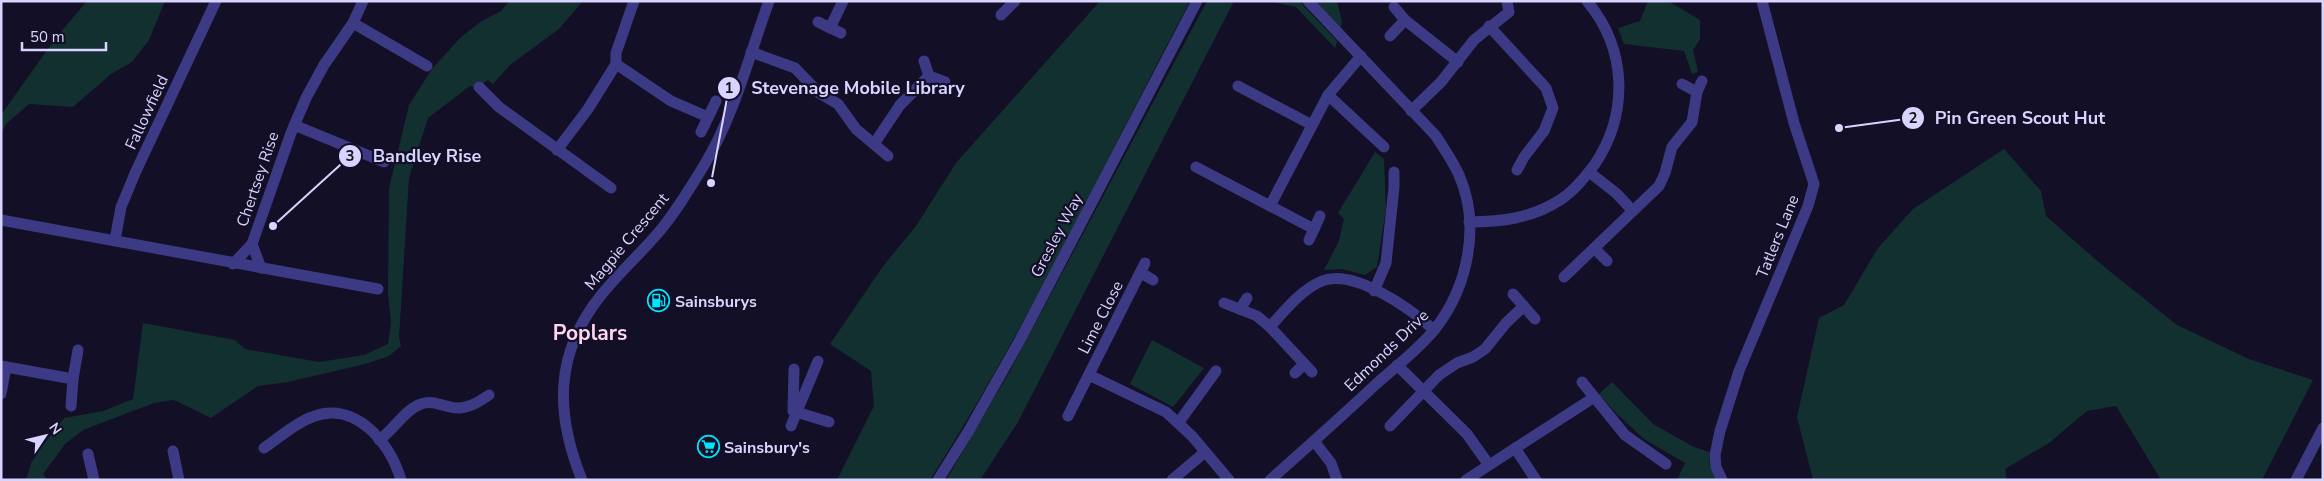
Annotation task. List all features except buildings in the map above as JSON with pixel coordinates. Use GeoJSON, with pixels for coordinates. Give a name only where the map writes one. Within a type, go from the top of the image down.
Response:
{"type":"FeatureCollection","features":[{"type":"Feature","properties":{"kind":"street","name":"Fallowfield"},"geometry":{"type":"LineString","coordinates":[[115,240],[121,207],[136,171],[216,1]]}},
{"type":"Feature","properties":{"kind":"street","name":"Chertsey Rise"},"geometry":{"type":"LineString","coordinates":[[233,264],[252,244],[294,125],[324,65],[353,23],[364,1]]}},
{"type":"Feature","properties":{"kind":"street"},"geometry":{"type":"LineString","coordinates":[[557,150],[588,109],[616,64],[616,53],[634,1]]}},
{"type":"Feature","properties":{"kind":"street","name":"Magpie Crescent"},"geometry":{"type":"LineString","coordinates":[[582,480],[570,450],[564,411],[564,378],[575,338],[593,306],[664,225],[704,165],[724,126],[769,1]]}},
{"type":"Feature","properties":{"kind":"street"},"geometry":{"type":"LineString","coordinates":[[830,28],[843,1]]}},
{"type":"Feature","properties":{"kind":"street"},"geometry":{"type":"LineString","coordinates":[[1002,15],[1014,1]]}},
{"type":"Feature","properties":{"kind":"street","name":"Gresley Way"},"geometry":{"type":"LineString","coordinates":[[938,480],[968,432],[1016,347],[1197,1]]}},
{"type":"Feature","properties":{"kind":"street","name":"Edmonds Drive"},"geometry":{"type":"LineString","coordinates":[[1270,480],[1434,330],[1456,297],[1469,245],[1466,198],[1459,176],[1436,136],[1308,1]]}},
{"type":"Feature","properties":{"kind":"street"},"geometry":{"type":"LineString","coordinates":[[1411,111],[1441,82],[1474,40],[1508,12],[1506,1]]}},
{"type":"Feature","properties":{"kind":"street"},"geometry":{"type":"LineString","coordinates":[[1469,222],[1510,220],[1542,209],[1570,192],[1589,172],[1603,152],[1613,131],[1620,94],[1619,70],[1612,44],[1599,17],[1587,1]]}},
{"type":"Feature","properties":{"kind":"street","name":"Tatlers Lane"},"geometry":{"type":"LineString","coordinates":[[1722,480],[1716,467],[1715,455],[1720,431],[1739,371],[1808,206],[1814,184],[1794,124],[1762,1]]}},
{"type":"Feature","properties":{"kind":"street"},"geometry":{"type":"LineString","coordinates":[[1394,7],[1405,20],[1458,62]]}},
{"type":"Feature","properties":{"kind":"street"},"geometry":{"type":"LineString","coordinates":[[1390,36],[1405,20]]}},
{"type":"Feature","properties":{"kind":"street"},"geometry":{"type":"LineString","coordinates":[[818,22],[842,34]]}},
{"type":"Feature","properties":{"kind":"street"},"geometry":{"type":"LineString","coordinates":[[353,23],[427,66]]}},
{"type":"Feature","properties":{"kind":"street"},"geometry":{"type":"LineString","coordinates":[[1489,26],[1523,60],[1546,88],[1553,108],[1544,131],[1524,157],[1517,170]]}},
{"type":"Feature","properties":{"kind":"street"},"geometry":{"type":"LineString","coordinates":[[751,52],[795,68],[819,93],[838,104],[856,129],[888,156]]}},
{"type":"Feature","properties":{"kind":"street"},"geometry":{"type":"LineString","coordinates":[[1270,206],[1328,95],[1361,56]]}},
{"type":"Feature","properties":{"kind":"street"},"geometry":{"type":"LineString","coordinates":[[924,60],[929,76]]}},
{"type":"Feature","properties":{"kind":"street"},"geometry":{"type":"LineString","coordinates":[[616,64],[671,101],[708,117]]}},
{"type":"Feature","properties":{"kind":"street"},"geometry":{"type":"LineString","coordinates":[[874,144],[906,97],[929,76]]}},
{"type":"Feature","properties":{"kind":"street"},"geometry":{"type":"LineString","coordinates":[[929,76],[945,82]]}},
{"type":"Feature","properties":{"kind":"street"},"geometry":{"type":"LineString","coordinates":[[1564,276],[1595,249],[1632,210],[1650,196],[1662,180],[1672,147],[1690,126],[1694,118],[1697,92],[1702,81]]}},
{"type":"Feature","properties":{"kind":"street"},"geometry":{"type":"LineString","coordinates":[[1682,84],[1697,92]]}},
{"type":"Feature","properties":{"kind":"street"},"geometry":{"type":"LineString","coordinates":[[1238,86],[1253,88],[1312,125]]}},
{"type":"Feature","properties":{"kind":"street"},"geometry":{"type":"LineString","coordinates":[[479,87],[498,108],[610,188]]}},
{"type":"Feature","properties":{"kind":"street"},"geometry":{"type":"LineString","coordinates":[[1328,95],[1372,128],[1384,147]]}},
{"type":"Feature","properties":{"kind":"street"},"geometry":{"type":"LineString","coordinates":[[701,132],[716,101]]}},
{"type":"Feature","properties":{"kind":"street","name":"Chertsey Rise"},"geometry":{"type":"LineString","coordinates":[[294,125],[384,162]]}},
{"type":"Feature","properties":{"kind":"street"},"geometry":{"type":"LineString","coordinates":[[1513,150],[1524,157]]}},
{"type":"Feature","properties":{"kind":"street"},"geometry":{"type":"LineString","coordinates":[[1196,166],[1206,178],[1270,206],[1314,229]]}},
{"type":"Feature","properties":{"kind":"street"},"geometry":{"type":"LineString","coordinates":[[1374,291],[1386,263],[1400,186],[1394,172]]}},
{"type":"Feature","properties":{"kind":"street"},"geometry":{"type":"LineString","coordinates":[[1589,172],[1616,193],[1632,210]]}},
{"type":"Feature","properties":{"kind":"street"},"geometry":{"type":"LineString","coordinates":[[1309,240],[1320,216]]}},
{"type":"Feature","properties":{"kind":"street"},"geometry":{"type":"LineString","coordinates":[[1,220],[115,240],[233,264],[378,289]]}},
{"type":"Feature","properties":{"kind":"street","name":"Chertsey Rise"},"geometry":{"type":"LineString","coordinates":[[252,244],[261,268]]}},
{"type":"Feature","properties":{"kind":"street"},"geometry":{"type":"LineString","coordinates":[[1595,249],[1607,261]]}},
{"type":"Feature","properties":{"kind":"street","name":"Lime Close"},"geometry":{"type":"LineString","coordinates":[[1068,416],[1080,406],[1089,375],[1143,268],[1153,280]]}},
{"type":"Feature","properties":{"kind":"street"},"geometry":{"type":"LineString","coordinates":[[1270,327],[1291,305],[1321,281],[1335,279],[1348,280],[1406,306],[1434,330]]}},
{"type":"Feature","properties":{"kind":"street"},"geometry":{"type":"LineString","coordinates":[[1513,294],[1535,319]]}},
{"type":"Feature","properties":{"kind":"street"},"geometry":{"type":"LineString","coordinates":[[1240,309],[1247,298]]}},
{"type":"Feature","properties":{"kind":"street"},"geometry":{"type":"LineString","coordinates":[[1224,303],[1257,316],[1270,327],[1308,368],[1295,373]]}},
{"type":"Feature","properties":{"kind":"street"},"geometry":{"type":"LineString","coordinates":[[1390,426],[1448,368],[1480,354],[1493,342],[1506,323],[1524,306]]}},
{"type":"Feature","properties":{"kind":"street"},"geometry":{"type":"LineString","coordinates":[[71,406],[78,350]]}},
{"type":"Feature","properties":{"kind":"street"},"geometry":{"type":"LineString","coordinates":[[791,426],[818,361]]}},
{"type":"Feature","properties":{"kind":"street"},"geometry":{"type":"LineString","coordinates":[[1397,365],[1468,434],[1489,465]]}},
{"type":"Feature","properties":{"kind":"street"},"geometry":{"type":"LineString","coordinates":[[1,394],[4,367],[73,379]]}},
{"type":"Feature","properties":{"kind":"street"},"geometry":{"type":"LineString","coordinates":[[794,369],[793,412],[829,422]]}},
{"type":"Feature","properties":{"kind":"street"},"geometry":{"type":"LineString","coordinates":[[1178,422],[1216,371]]}},
{"type":"Feature","properties":{"kind":"street","name":"Lime Close"},"geometry":{"type":"LineString","coordinates":[[1089,375],[1166,412],[1178,422],[1229,480]]}},
{"type":"Feature","properties":{"kind":"street"},"geometry":{"type":"LineString","coordinates":[[1582,382],[1593,398],[1625,435],[1666,464]]}},
{"type":"Feature","properties":{"kind":"street"},"geometry":{"type":"LineString","coordinates":[[1205,386],[1215,393]]}},
{"type":"Feature","properties":{"kind":"street"},"geometry":{"type":"LineString","coordinates":[[379,440],[399,424],[408,412],[420,405],[433,402],[459,408],[470,406],[488,395]]}},
{"type":"Feature","properties":{"kind":"street"},"geometry":{"type":"LineString","coordinates":[[1466,480],[1593,398]]}},
{"type":"Feature","properties":{"kind":"street"},"geometry":{"type":"LineString","coordinates":[[264,448],[277,434],[306,420],[330,413],[339,413],[357,419],[368,427],[394,463],[400,480]]}},
{"type":"Feature","properties":{"kind":"street"},"geometry":{"type":"LineString","coordinates":[[2296,480],[2323,428]]}},
{"type":"Feature","properties":{"kind":"street"},"geometry":{"type":"LineString","coordinates":[[1314,441],[1331,463],[1337,480]]}},
{"type":"Feature","properties":{"kind":"street"},"geometry":{"type":"LineString","coordinates":[[1514,448],[1536,480]]}},
{"type":"Feature","properties":{"kind":"street"},"geometry":{"type":"LineString","coordinates":[[173,451],[179,480]]}},
{"type":"Feature","properties":{"kind":"street"},"geometry":{"type":"LineString","coordinates":[[1176,479],[1205,452]]}},
{"type":"Feature","properties":{"kind":"street"},"geometry":{"type":"LineString","coordinates":[[88,454],[94,480]]}},
{"type":"Feature","properties":{"kind":"green space"},"geometry":{"type":"Polygon","coordinates":[[[87,1],[165,1],[149,40],[132,62],[111,74],[73,107],[29,104],[6,124],[1,134],[1,115],[55,39],[87,1]]]}},
{"type":"Feature","properties":{"kind":"green space"},"geometry":{"type":"Polygon","coordinates":[[[509,1],[583,1],[559,29],[510,65],[493,84],[488,80],[477,88],[470,86],[428,118],[409,178],[399,338],[401,346],[389,356],[365,364],[288,382],[258,386],[211,418],[174,400],[154,403],[83,430],[65,444],[43,474],[48,480],[26,480],[32,460],[64,418],[103,411],[133,399],[143,323],[235,340],[245,349],[319,362],[364,355],[388,344],[391,323],[388,293],[389,188],[409,105],[432,69],[460,38],[480,22],[501,11],[509,1]]]}},
{"type":"Feature","properties":{"kind":"green space"},"geometry":{"type":"Polygon","coordinates":[[[1100,1],[1190,1],[1033,303],[966,422],[930,480],[837,480],[874,406],[871,371],[830,344],[884,265],[916,226],[956,163],[1100,1]]]}},
{"type":"Feature","properties":{"kind":"green space"},"geometry":{"type":"Polygon","coordinates":[[[1207,1],[1234,1],[1018,422],[980,480],[946,480],[1011,369],[1207,1]]]}},
{"type":"Feature","properties":{"kind":"green space"},"geometry":{"type":"Polygon","coordinates":[[[1268,1],[1299,1],[1337,41],[1335,48],[1296,7],[1268,1]]]}},
{"type":"Feature","properties":{"kind":"green space"},"geometry":{"type":"Polygon","coordinates":[[[1315,1],[1337,1],[1342,23],[1341,28],[1315,1]]]}},
{"type":"Feature","properties":{"kind":"green space"},"geometry":{"type":"Polygon","coordinates":[[[1648,1],[1668,1],[1700,20],[1700,39],[1693,50],[1698,72],[1692,74],[1684,51],[1624,44],[1618,28],[1640,21],[1648,1]]]}},
{"type":"Feature","properties":{"kind":"green space"},"geometry":{"type":"Polygon","coordinates":[[[2004,149],[2041,191],[2046,216],[2102,265],[2177,325],[2249,359],[2313,380],[2262,480],[2161,480],[2116,406],[2087,411],[2049,443],[2005,469],[2007,480],[1813,480],[1797,417],[1819,318],[1844,305],[1878,248],[1913,209],[2004,149]]]}},
{"type":"Feature","properties":{"kind":"green space"},"geometry":{"type":"Polygon","coordinates":[[[1375,152],[1384,159],[1386,209],[1377,267],[1365,275],[1342,269],[1324,270],[1339,241],[1344,219],[1338,213],[1375,152]]]}},
{"type":"Feature","properties":{"kind":"green space"},"geometry":{"type":"Polygon","coordinates":[[[1152,340],[1204,368],[1173,407],[1130,384],[1152,340]]]}},
{"type":"Feature","properties":{"kind":"green space"},"geometry":{"type":"Polygon","coordinates":[[[1612,382],[1653,424],[1694,447],[1709,452],[1710,466],[1717,480],[1677,480],[1685,463],[1644,439],[1599,394],[1612,382]]]}},
{"type":"Feature","properties":{"kind":"place","name":"Pin Green Scout Hut"},"geometry":{"type":"Point","coordinates":[1839,128]}},
{"type":"Feature","properties":{"kind":"place","name":"Stevenage Mobile Library"},"geometry":{"type":"Point","coordinates":[711,183]}},
{"type":"Feature","properties":{"kind":"place","name":"Bandley Rise"},"geometry":{"type":"Point","coordinates":[273,226]}},
{"type":"Feature","properties":{"kind":"place","name":"Sainsburys"},"geometry":{"type":"Point","coordinates":[659,301]}},
{"type":"Feature","properties":{"kind":"place","name":"Sainsbury's"},"geometry":{"type":"Point","coordinates":[708,447]}},
{"type":"Feature","properties":{"kind":"district","name":"Poplars"},"geometry":{"type":"Point","coordinates":[590,333]}}]}
